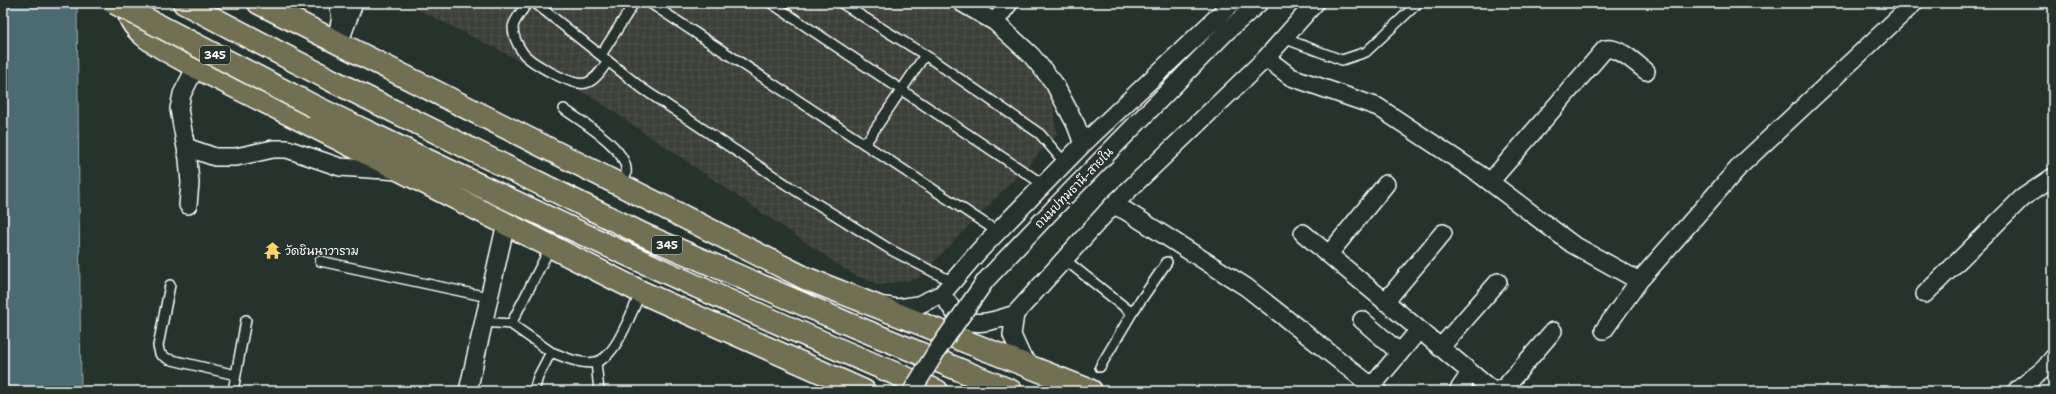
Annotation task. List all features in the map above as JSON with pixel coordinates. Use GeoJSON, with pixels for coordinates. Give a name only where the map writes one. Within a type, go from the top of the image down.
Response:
{"type":"FeatureCollection","features":[{"type":"Feature","properties":{"kind":"main road","name":"345"},"geometry":{"type":"LineString","coordinates":[[115,3],[315,107],[634,259],[839,351],[937,391]]}},
{"type":"Feature","properties":{"kind":"main road"},"geometry":{"type":"LineString","coordinates":[[129,3],[127,9],[132,24],[146,38],[196,66],[406,171],[641,292],[773,350],[834,383],[864,391]]}},
{"type":"Feature","properties":{"kind":"main road","name":"345"},"geometry":{"type":"LineString","coordinates":[[184,3],[332,80],[644,235],[851,325],[1011,391]]}},
{"type":"Feature","properties":{"kind":"main road"},"geometry":{"type":"LineString","coordinates":[[259,3],[805,278],[1091,391]]}},
{"type":"Feature","properties":{"kind":"main road"},"geometry":{"type":"LineString","coordinates":[[644,235],[805,278]]}},
{"type":"Feature","properties":{"kind":"main road"},"geometry":{"type":"LineString","coordinates":[[634,259],[773,350]]}},
{"type":"Feature","properties":{"kind":"street"},"geometry":{"type":"LineString","coordinates":[[337,42],[341,17],[338,3]]}},
{"type":"Feature","properties":{"kind":"street"},"geometry":{"type":"LineString","coordinates":[[337,42],[354,3]]}},
{"type":"Feature","properties":{"kind":"street"},"geometry":{"type":"LineString","coordinates":[[962,3],[995,22],[1031,55],[1054,83],[1076,125],[1083,144]]}},
{"type":"Feature","properties":{"kind":"street"},"geometry":{"type":"LineString","coordinates":[[995,22],[1009,3]]}},
{"type":"Feature","properties":{"kind":"street"},"geometry":{"type":"LineString","coordinates":[[858,300],[898,308],[918,306],[948,288],[998,232],[1083,144],[1232,3]]}},
{"type":"Feature","properties":{"kind":"street","name":"ถนนปทุมธานี-สายใน"},"geometry":{"type":"LineString","coordinates":[[912,391],[936,352],[986,280],[1227,31],[1259,3]]}},
{"type":"Feature","properties":{"kind":"street"},"geometry":{"type":"LineString","coordinates":[[948,288],[958,316],[970,322],[989,321],[1015,314],[1113,205],[1266,58],[1315,3]]}},
{"type":"Feature","properties":{"kind":"street"},"geometry":{"type":"LineString","coordinates":[[1604,330],[1639,281],[1740,166],[1906,6]]}},
{"type":"Feature","properties":{"kind":"street"},"geometry":{"type":"LineString","coordinates":[[1490,182],[1606,49],[1611,48],[1618,51],[1646,71]]}},
{"type":"Feature","properties":{"kind":"street"},"geometry":{"type":"LineString","coordinates":[[1266,58],[1291,77],[1378,107],[1490,182],[1572,244],[1639,281]]}},
{"type":"Feature","properties":{"kind":"street"},"geometry":{"type":"LineString","coordinates":[[188,205],[190,183],[186,147],[179,109],[182,94],[196,66]]}},
{"type":"Feature","properties":{"kind":"street"},"geometry":{"type":"LineString","coordinates":[[186,147],[216,157],[236,157],[287,149],[340,168],[406,171]]}},
{"type":"Feature","properties":{"kind":"street"},"geometry":{"type":"LineString","coordinates":[[1925,294],[2022,198],[2053,177]]}},
{"type":"Feature","properties":{"kind":"street"},"geometry":{"type":"LineString","coordinates":[[1329,254],[1386,184]]}},
{"type":"Feature","properties":{"kind":"street"},"geometry":{"type":"LineString","coordinates":[[1113,205],[1126,211],[1246,287],[1375,388],[1400,353],[1419,330]]}},
{"type":"Feature","properties":{"kind":"street"},"geometry":{"type":"LineString","coordinates":[[468,391],[482,322],[506,223]]}},
{"type":"Feature","properties":{"kind":"street"},"geometry":{"type":"LineString","coordinates":[[1303,233],[1470,373],[1494,391],[1506,386],[1552,331]]}},
{"type":"Feature","properties":{"kind":"street"},"geometry":{"type":"LineString","coordinates":[[1385,302],[1442,233]]}},
{"type":"Feature","properties":{"kind":"street"},"geometry":{"type":"LineString","coordinates":[[1440,348],[1498,282]]}},
{"type":"Feature","properties":{"kind":"street"},"geometry":{"type":"LineString","coordinates":[[1015,314],[1012,336],[1021,355],[1033,369]]}},
{"type":"Feature","properties":{"kind":"street"},"geometry":{"type":"LineString","coordinates":[[1362,320],[1400,353]]}},
{"type":"Feature","properties":{"kind":"street"},"geometry":{"type":"LineString","coordinates":[[2016,391],[2044,369],[2053,358]]}},
{"type":"Feature","properties":{"kind":"street"},"geometry":{"type":"LineString","coordinates":[[1458,391],[1470,373]]}},
{"type":"Feature","properties":{"kind":"lane"},"geometry":{"type":"LineString","coordinates":[[527,3],[513,25],[514,36],[524,54],[549,71],[576,82],[586,83],[596,76],[604,58],[634,3]]}},
{"type":"Feature","properties":{"kind":"lane"},"geometry":{"type":"LineString","coordinates":[[535,3],[643,89],[790,187],[891,250],[948,288]]}},
{"type":"Feature","properties":{"kind":"lane"},"geometry":{"type":"LineString","coordinates":[[650,3],[998,232]]}},
{"type":"Feature","properties":{"kind":"lane"},"geometry":{"type":"LineString","coordinates":[[771,3],[1044,185]]}},
{"type":"Feature","properties":{"kind":"lane"},"geometry":{"type":"LineString","coordinates":[[841,3],[924,55],[1040,134],[1065,163]]}},
{"type":"Feature","properties":{"kind":"lane"},"geometry":{"type":"LineString","coordinates":[[1283,38],[1342,60],[1366,52],[1418,3]]}},
{"type":"Feature","properties":{"kind":"lane"},"geometry":{"type":"LineString","coordinates":[[865,144],[924,55]]}},
{"type":"Feature","properties":{"kind":"lane"},"geometry":{"type":"LineString","coordinates":[[564,109],[613,146],[623,159],[626,173],[622,186]]}},
{"type":"Feature","properties":{"kind":"lane"},"geometry":{"type":"LineString","coordinates":[[511,324],[551,246]]}},
{"type":"Feature","properties":{"kind":"lane"},"geometry":{"type":"LineString","coordinates":[[1064,259],[1132,313]]}},
{"type":"Feature","properties":{"kind":"lane"},"geometry":{"type":"LineString","coordinates":[[320,261],[488,296]]}},
{"type":"Feature","properties":{"kind":"lane"},"geometry":{"type":"LineString","coordinates":[[1100,368],[1132,313],[1167,262]]}},
{"type":"Feature","properties":{"kind":"lane"},"geometry":{"type":"LineString","coordinates":[[170,285],[158,346],[160,354],[168,359],[236,375]]}},
{"type":"Feature","properties":{"kind":"lane"},"geometry":{"type":"LineString","coordinates":[[482,322],[511,324],[551,352],[579,362],[596,362],[608,356],[615,346],[641,292]]}},
{"type":"Feature","properties":{"kind":"lane"},"geometry":{"type":"LineString","coordinates":[[233,391],[246,320]]}},
{"type":"Feature","properties":{"kind":"lane"},"geometry":{"type":"LineString","coordinates":[[534,391],[538,377],[551,352]]}},
{"type":"Feature","properties":{"kind":"lane"},"geometry":{"type":"LineString","coordinates":[[596,362],[599,391]]}},
{"type":"Feature","properties":{"kind":"shaded area"},"geometry":{"type":"Polygon","coordinates":[[[405,3],[946,3],[984,22],[1012,45],[1050,87],[1057,135],[917,279],[880,285],[852,274],[592,97],[405,3]]]}},
{"type":"Feature","properties":{"kind":"water"},"geometry":{"type":"Polygon","coordinates":[[[3,3],[77,3],[81,391],[3,391],[3,3]]]}},
{"type":"Feature","properties":{"kind":"place","name":"วัดชินนาวาราม"},"geometry":{"type":"Point","coordinates":[272,251]}}]}
